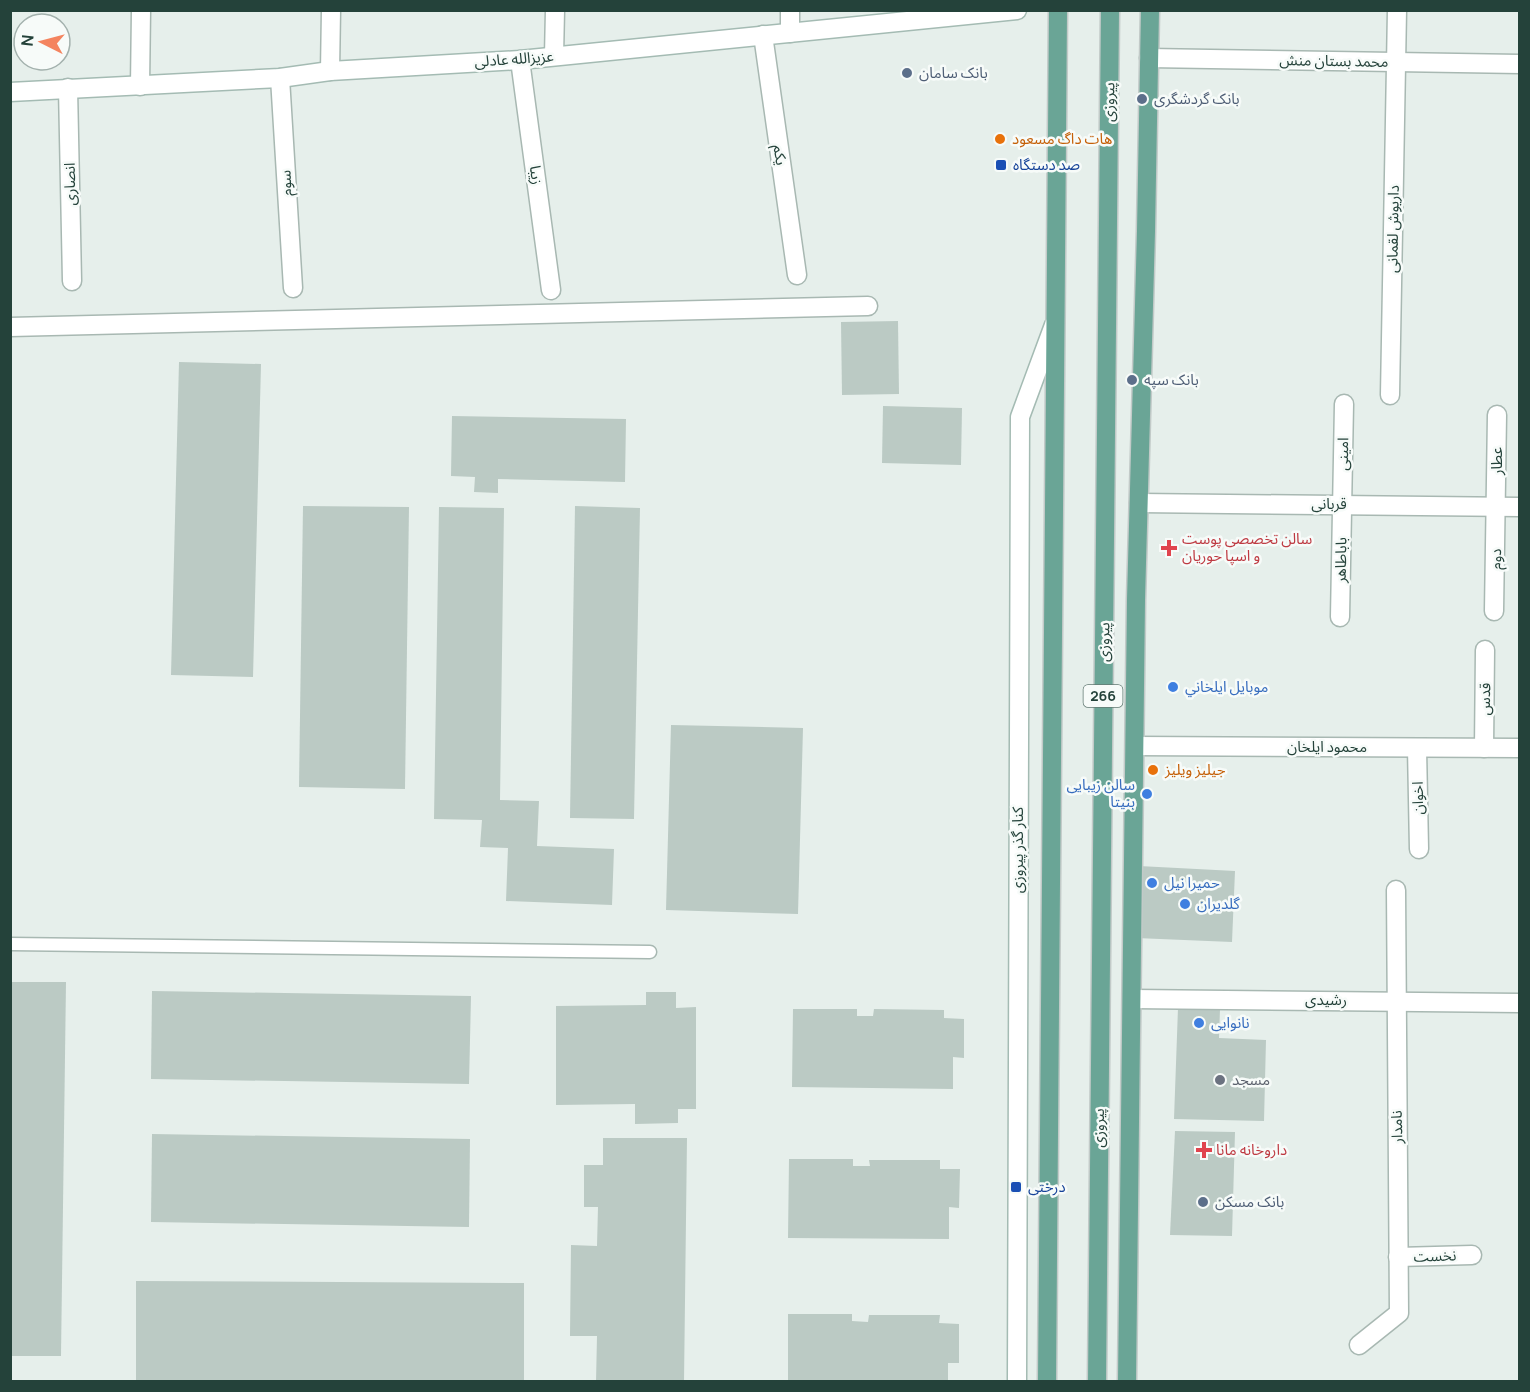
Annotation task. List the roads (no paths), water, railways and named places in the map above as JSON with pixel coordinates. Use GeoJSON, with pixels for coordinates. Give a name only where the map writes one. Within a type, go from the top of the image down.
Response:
{"type":"FeatureCollection","features":[{"type":"Feature","properties":{"kind":"main road"},"geometry":{"type":"LineString","coordinates":[[1047,1382],[1058,10]]}},
{"type":"Feature","properties":{"kind":"main road","name":"پیروزی"},"geometry":{"type":"LineString","coordinates":[[1097,1382],[1110,10]]}},
{"type":"Feature","properties":{"kind":"main road"},"geometry":{"type":"LineString","coordinates":[[1127,1382],[1138,503],[1150,10]]}},
{"type":"Feature","properties":{"kind":"street"},"geometry":{"type":"LineString","coordinates":[[140,86],[141,10]]}},
{"type":"Feature","properties":{"kind":"street"},"geometry":{"type":"LineString","coordinates":[[330,71],[331,10]]}},
{"type":"Feature","properties":{"kind":"street"},"geometry":{"type":"LineString","coordinates":[[554,56],[555,10]]}},
{"type":"Feature","properties":{"kind":"street"},"geometry":{"type":"LineString","coordinates":[[790,10],[790,33]]}},
{"type":"Feature","properties":{"kind":"street","name":"داریوش لقمانی"},"geometry":{"type":"LineString","coordinates":[[1390,395],[1397,10]]}},
{"type":"Feature","properties":{"kind":"street","name":"عزیزالله عادلی"},"geometry":{"type":"LineString","coordinates":[[10,92],[280,78],[330,71],[520,60],[1010,11]]}},
{"type":"Feature","properties":{"kind":"street","name":"یکم"},"geometry":{"type":"LineString","coordinates":[[763,36],[797,275]]}},
{"type":"Feature","properties":{"kind":"street","name":"محمد بستان منش"},"geometry":{"type":"LineString","coordinates":[[1149,58],[1520,64]]}},
{"type":"Feature","properties":{"kind":"street","name":"زیبا"},"geometry":{"type":"LineString","coordinates":[[520,60],[551,290]]}},
{"type":"Feature","properties":{"kind":"street","name":"سوم"},"geometry":{"type":"LineString","coordinates":[[280,78],[293,288]]}},
{"type":"Feature","properties":{"kind":"street","name":"انصاری"},"geometry":{"type":"LineString","coordinates":[[68,88],[72,281]]}},
{"type":"Feature","properties":{"kind":"street"},"geometry":{"type":"LineString","coordinates":[[10,327],[868,306]]}},
{"type":"Feature","properties":{"kind":"street","name":"کنار گذر پیروزی"},"geometry":{"type":"LineString","coordinates":[[1017,1382],[1020,417],[1054,325]]}},
{"type":"Feature","properties":{"kind":"street","name":"امینی"},"geometry":{"type":"LineString","coordinates":[[1342,504],[1344,404]]}},
{"type":"Feature","properties":{"kind":"street","name":"عطار"},"geometry":{"type":"LineString","coordinates":[[1497,415],[1497,507]]}},
{"type":"Feature","properties":{"kind":"street","name":"قربانی"},"geometry":{"type":"LineString","coordinates":[[1138,503],[1520,507]]}},
{"type":"Feature","properties":{"kind":"street","name":"باباطاهر"},"geometry":{"type":"LineString","coordinates":[[1340,617],[1342,504]]}},
{"type":"Feature","properties":{"kind":"street","name":"دوم"},"geometry":{"type":"LineString","coordinates":[[1494,611],[1497,507]]}},
{"type":"Feature","properties":{"kind":"street","name":"قدس"},"geometry":{"type":"LineString","coordinates":[[1484,748],[1485,651]]}},
{"type":"Feature","properties":{"kind":"street","name":"محمود ایلخان"},"geometry":{"type":"LineString","coordinates":[[1135,746],[1520,748]]}},
{"type":"Feature","properties":{"kind":"street","name":"اخوان"},"geometry":{"type":"LineString","coordinates":[[1418,748],[1419,849]]}},
{"type":"Feature","properties":{"kind":"street","name":"نامدار"},"geometry":{"type":"LineString","coordinates":[[1359,1345],[1399,1313],[1396,890]]}},
{"type":"Feature","properties":{"kind":"street","name":"رشیدی"},"geometry":{"type":"LineString","coordinates":[[1133,999],[1520,1003]]}},
{"type":"Feature","properties":{"kind":"street","name":"نخست"},"geometry":{"type":"LineString","coordinates":[[1398,1257],[1472,1255]]}},
{"type":"Feature","properties":{"kind":"lane"},"geometry":{"type":"LineString","coordinates":[[10,944],[650,952]]}},
{"type":"Feature","properties":{"kind":"place","name":"بانک سامان"},"geometry":{"type":"Point","coordinates":[907,73]}},
{"type":"Feature","properties":{"kind":"place","name":"بانک گردشگری"},"geometry":{"type":"Point","coordinates":[1142,99]}},
{"type":"Feature","properties":{"kind":"place","name":"هات داگ مسعود"},"geometry":{"type":"Point","coordinates":[1000,139]}},
{"type":"Feature","properties":{"kind":"place","name":"صد دستگاه"},"geometry":{"type":"Point","coordinates":[1001,165]}},
{"type":"Feature","properties":{"kind":"place","name":"بانک سپه"},"geometry":{"type":"Point","coordinates":[1132,380]}},
{"type":"Feature","properties":{"kind":"place","name":"سالن تخصصی پوست و اسپا حوریان"},"geometry":{"type":"Point","coordinates":[1169,548]}},
{"type":"Feature","properties":{"kind":"place","name":"موبايل ايلخاني"},"geometry":{"type":"Point","coordinates":[1173,687]}},
{"type":"Feature","properties":{"kind":"place","name":"جیلیز ویلیز"},"geometry":{"type":"Point","coordinates":[1153,770]}},
{"type":"Feature","properties":{"kind":"place","name":"سالن زیبایی بنیتا"},"geometry":{"type":"Point","coordinates":[1147,794]}},
{"type":"Feature","properties":{"kind":"place","name":"حمیرا نیل"},"geometry":{"type":"Point","coordinates":[1152,883]}},
{"type":"Feature","properties":{"kind":"place","name":"گلدیران"},"geometry":{"type":"Point","coordinates":[1185,904]}},
{"type":"Feature","properties":{"kind":"place","name":"نانوایی"},"geometry":{"type":"Point","coordinates":[1199,1023]}},
{"type":"Feature","properties":{"kind":"place","name":"مسجد"},"geometry":{"type":"Point","coordinates":[1220,1080]}},
{"type":"Feature","properties":{"kind":"place","name":"داروخانه مانا"},"geometry":{"type":"Point","coordinates":[1204,1150]}},
{"type":"Feature","properties":{"kind":"place","name":"درختی"},"geometry":{"type":"Point","coordinates":[1016,1187]}},
{"type":"Feature","properties":{"kind":"place","name":"بانک مسکن"},"geometry":{"type":"Point","coordinates":[1203,1202]}}]}
